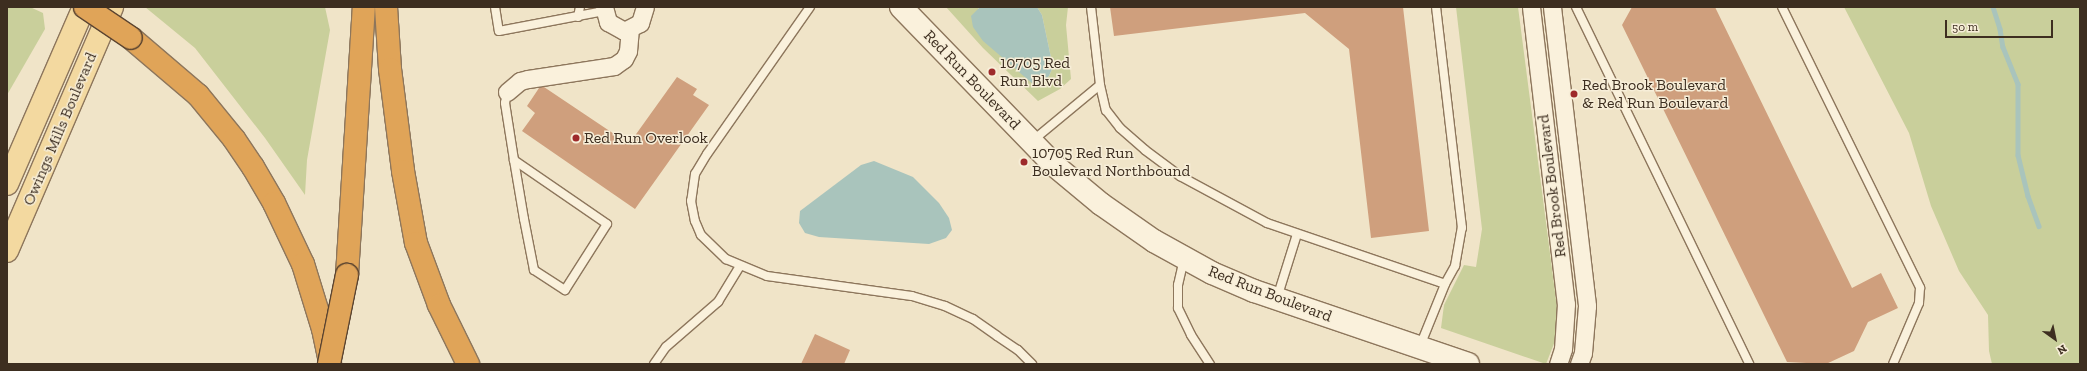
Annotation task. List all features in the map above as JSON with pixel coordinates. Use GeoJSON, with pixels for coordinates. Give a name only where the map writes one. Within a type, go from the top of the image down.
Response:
{"type":"FeatureCollection","features":[{"type":"Feature","properties":{"kind":"highway"},"geometry":{"type":"LineString","coordinates":[[85,7],[131,38],[198,95],[234,140],[253,167],[274,202],[303,264],[323,329],[330,364]]}},
{"type":"Feature","properties":{"kind":"highway"},"geometry":{"type":"LineString","coordinates":[[330,364],[347,275],[364,7]]}},
{"type":"Feature","properties":{"kind":"highway"},"geometry":{"type":"LineString","coordinates":[[386,7],[390,69],[401,155],[416,242],[439,305],[468,364]]}},
{"type":"Feature","properties":{"kind":"main road","name":"Owings Mills Boulevard"},"geometry":{"type":"LineString","coordinates":[[7,184],[85,7]]}},
{"type":"Feature","properties":{"kind":"main road","name":"Owings Mills Boulevard"},"geometry":{"type":"LineString","coordinates":[[7,251],[112,7]]}},
{"type":"Feature","properties":{"kind":"main road","name":"Red Run Boulevard"},"geometry":{"type":"LineString","coordinates":[[901,7],[1031,142],[1101,204],[1184,258],[1277,300],[1468,364]]}},
{"type":"Feature","properties":{"kind":"street"},"geometry":{"type":"LineString","coordinates":[[604,9],[612,27],[630,30],[640,23],[645,7]]}},
{"type":"Feature","properties":{"kind":"street","name":"Red Brook Boulevard"},"geometry":{"type":"LineString","coordinates":[[1531,7],[1566,304],[1564,341],[1558,364]]}},
{"type":"Feature","properties":{"kind":"street","name":"Red Brook Boulevard"},"geometry":{"type":"LineString","coordinates":[[1552,7],[1587,306],[1583,353],[1580,364]]}},
{"type":"Feature","properties":{"kind":"street"},"geometry":{"type":"LineString","coordinates":[[507,92],[520,82],[528,79],[614,66],[624,59],[628,52],[630,30]]}},
{"type":"Feature","properties":{"kind":"lane"},"geometry":{"type":"LineString","coordinates":[[496,7],[499,31],[578,17],[604,9]]}},
{"type":"Feature","properties":{"kind":"lane"},"geometry":{"type":"LineString","coordinates":[[578,17],[580,7]]}},
{"type":"Feature","properties":{"kind":"lane"},"geometry":{"type":"LineString","coordinates":[[810,7],[707,154],[693,181],[692,208],[701,235],[715,251],[740,266],[781,278],[912,296],[945,306],[985,327],[1018,350],[1032,364]]}},
{"type":"Feature","properties":{"kind":"lane"},"geometry":{"type":"LineString","coordinates":[[1091,7],[1100,85],[1106,110],[1120,128],[1145,150],[1180,176],[1214,196],[1267,223],[1445,284]]}},
{"type":"Feature","properties":{"kind":"lane"},"geometry":{"type":"LineString","coordinates":[[1420,348],[1445,284],[1455,266],[1462,228],[1436,7]]}},
{"type":"Feature","properties":{"kind":"lane"},"geometry":{"type":"LineString","coordinates":[[1576,7],[1749,364]]}},
{"type":"Feature","properties":{"kind":"lane"},"geometry":{"type":"LineString","coordinates":[[1782,7],[1920,288],[1919,303],[1893,364]]}},
{"type":"Feature","properties":{"kind":"lane"},"geometry":{"type":"LineString","coordinates":[[1031,142],[1100,85]]}},
{"type":"Feature","properties":{"kind":"lane"},"geometry":{"type":"LineString","coordinates":[[507,92],[505,103],[514,160],[534,270],[565,290],[607,224],[514,160]]}},
{"type":"Feature","properties":{"kind":"lane"},"geometry":{"type":"LineString","coordinates":[[1277,300],[1297,234]]}},
{"type":"Feature","properties":{"kind":"lane"},"geometry":{"type":"LineString","coordinates":[[1184,258],[1178,285],[1178,308],[1191,335],[1210,364]]}},
{"type":"Feature","properties":{"kind":"lane"},"geometry":{"type":"LineString","coordinates":[[654,364],[666,347],[718,302],[740,266]]}},
{"type":"Feature","properties":{"kind":"green space"},"geometry":{"type":"Polygon","coordinates":[[[7,7],[30,7],[43,13],[45,29],[7,95],[7,7]]]}},
{"type":"Feature","properties":{"kind":"green space"},"geometry":{"type":"Polygon","coordinates":[[[145,7],[325,7],[330,30],[307,160],[305,195],[265,138],[195,48],[145,7]]]}},
{"type":"Feature","properties":{"kind":"green space"},"geometry":{"type":"Polygon","coordinates":[[[946,7],[985,7],[978,8],[1043,81],[1049,76],[1053,67],[1042,15],[1037,7],[1068,7],[1066,25],[1071,79],[1060,89],[1038,101],[983,48],[946,7]]]}},
{"type":"Feature","properties":{"kind":"green space"},"geometry":{"type":"Polygon","coordinates":[[[1456,7],[1518,7],[1558,315],[1555,341],[1546,364],[1441,328],[1444,305],[1464,265],[1476,267],[1482,229],[1456,7]]]}},
{"type":"Feature","properties":{"kind":"green space"},"geometry":{"type":"Polygon","coordinates":[[[1844,7],[2080,7],[2080,364],[1992,364],[1989,351],[1988,315],[1959,271],[1931,206],[1909,133],[1844,7]]]}},
{"type":"Feature","properties":{"kind":"water"},"geometry":{"type":"Polygon","coordinates":[[[1037,7],[1042,15],[1053,67],[1049,76],[1043,81],[1033,84],[983,41],[973,27],[971,16],[979,8],[1037,7]]]}},
{"type":"Feature","properties":{"kind":"water"},"geometry":{"type":"Polygon","coordinates":[[[874,161],[913,177],[939,203],[949,218],[952,230],[946,238],[929,244],[819,237],[805,233],[799,223],[800,211],[861,165],[874,161]]]}},
{"type":"Feature","properties":{"kind":"building"},"geometry":{"type":"Polygon","coordinates":[[[1110,7],[1403,7],[1429,231],[1371,238],[1349,49],[1305,13],[1114,36],[1110,7]]]}},
{"type":"Feature","properties":{"kind":"building"},"geometry":{"type":"Polygon","coordinates":[[[1632,7],[1715,7],[1852,288],[1881,273],[1898,308],[1868,322],[1854,351],[1826,364],[1787,362],[1622,25],[1632,7]]]}},
{"type":"Feature","properties":{"kind":"building","name":"Red Run Overlook"},"geometry":{"type":"Polygon","coordinates":[[[677,77],[697,89],[693,95],[709,105],[635,209],[522,131],[535,113],[527,106],[541,85],[629,144],[677,77]]]}},
{"type":"Feature","properties":{"kind":"building"},"geometry":{"type":"Polygon","coordinates":[[[815,334],[850,350],[844,364],[801,364],[815,334]]]}},
{"type":"Feature","properties":{"kind":"waterway"},"geometry":{"type":"LineString","coordinates":[[1993,7],[2000,29],[2003,47],[2018,84],[2018,155],[2028,196],[2039,226]]}},
{"type":"Feature","properties":{"kind":"place","name":"10705 Red Run Blvd"},"geometry":{"type":"Point","coordinates":[992,72]}},
{"type":"Feature","properties":{"kind":"place","name":"Red Brook Boulevard & Red Run Boulevard"},"geometry":{"type":"Point","coordinates":[1574,94]}},
{"type":"Feature","properties":{"kind":"place","name":"Red Run Overlook"},"geometry":{"type":"Point","coordinates":[576,138]}},
{"type":"Feature","properties":{"kind":"place","name":"10705 Red Run Boulevard Northbound"},"geometry":{"type":"Point","coordinates":[1024,162]}}]}
